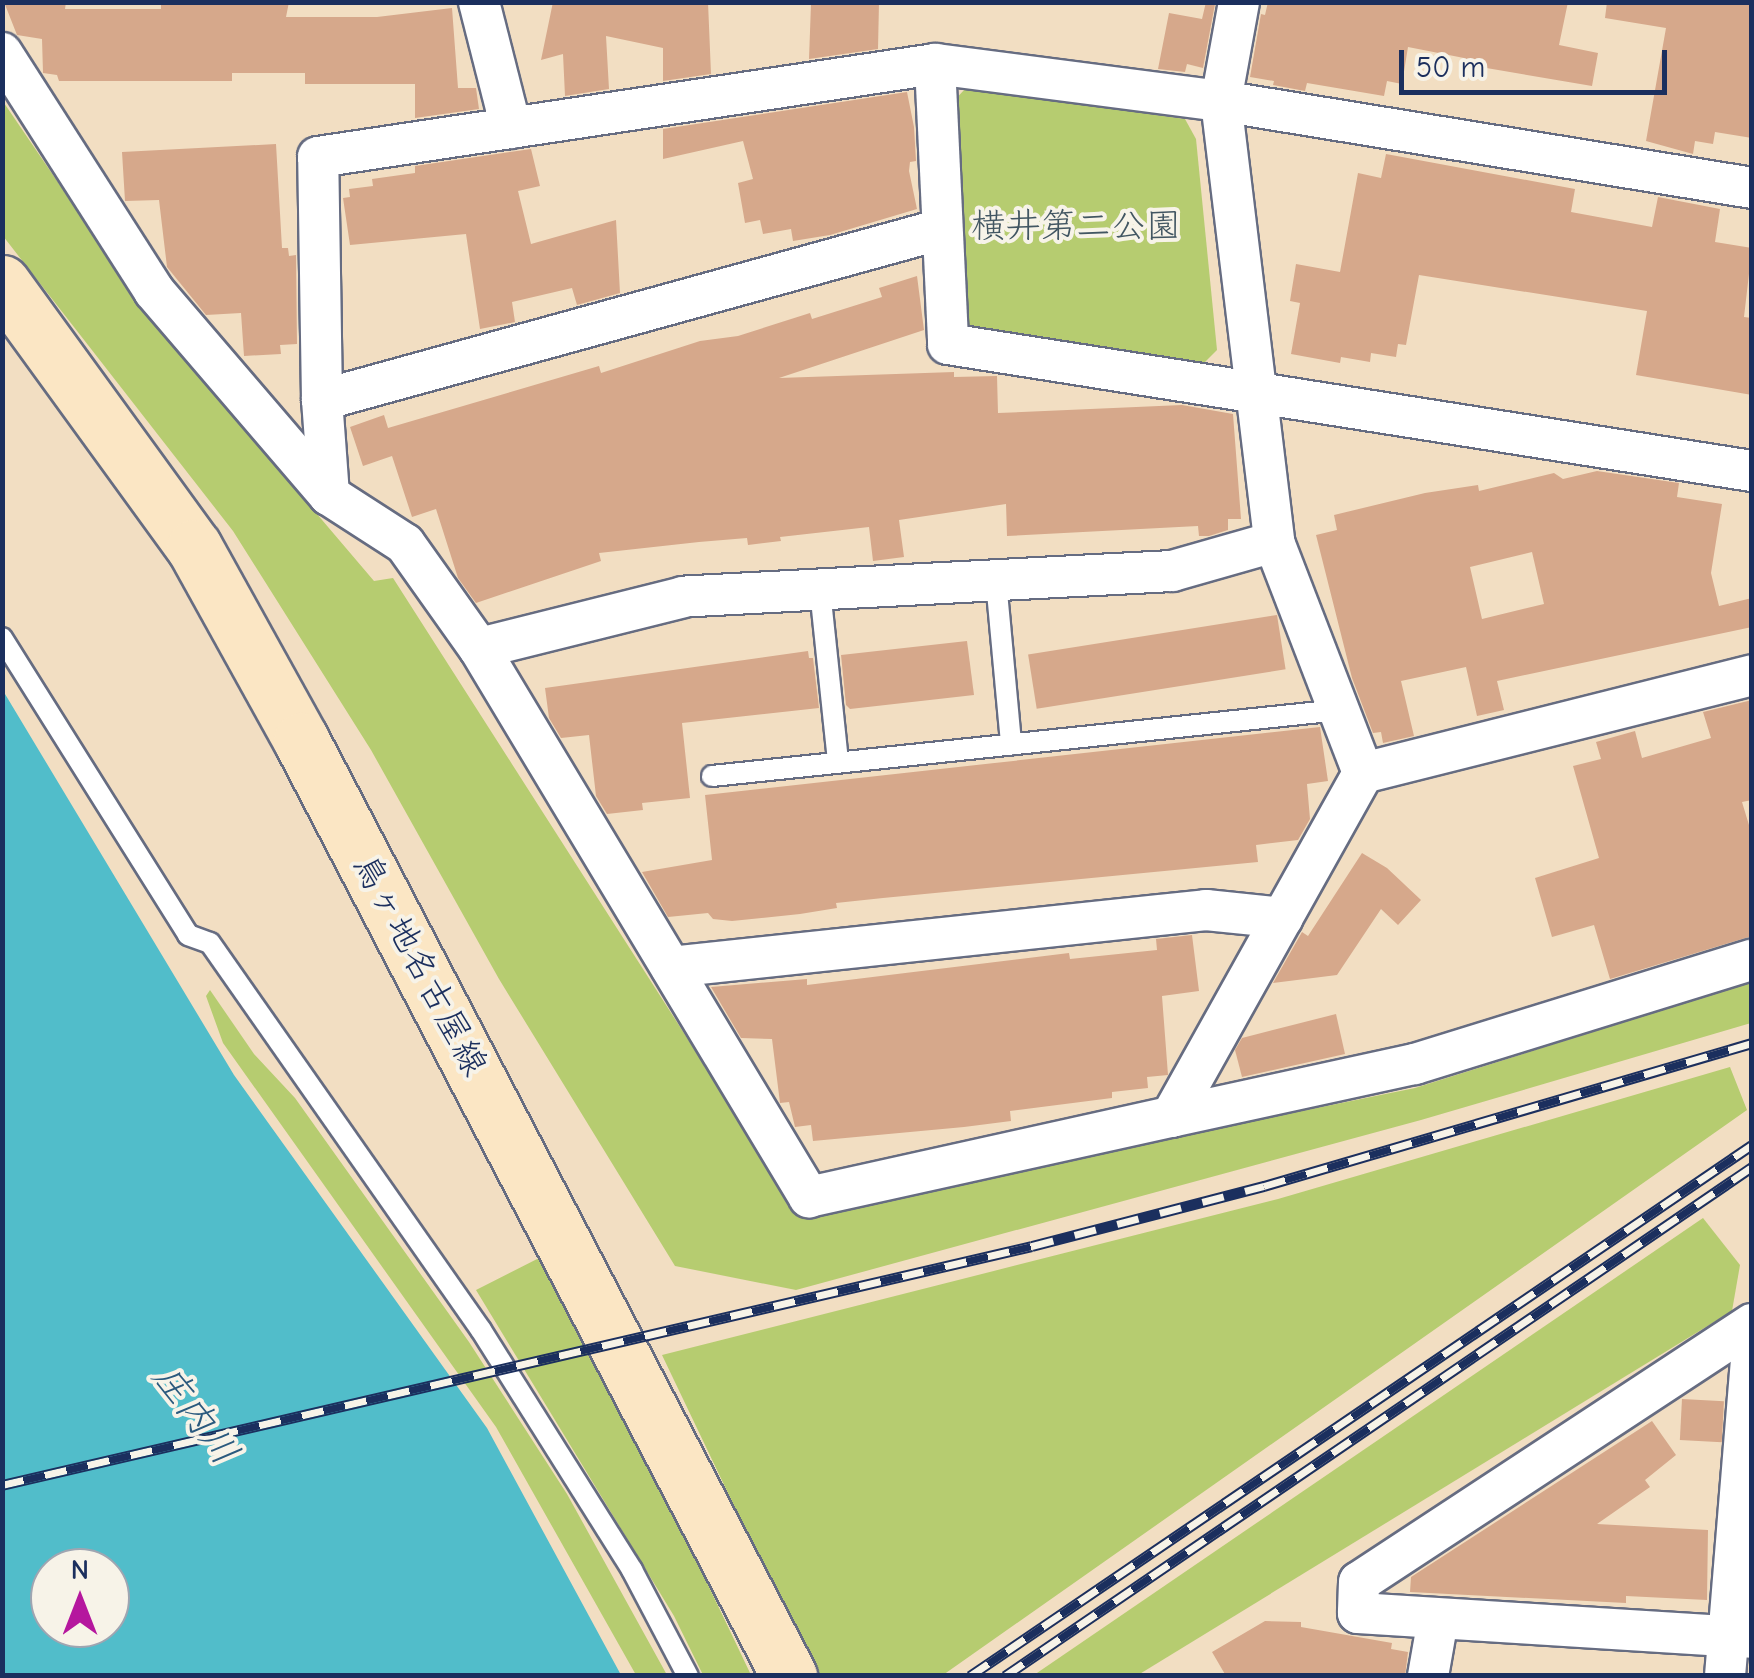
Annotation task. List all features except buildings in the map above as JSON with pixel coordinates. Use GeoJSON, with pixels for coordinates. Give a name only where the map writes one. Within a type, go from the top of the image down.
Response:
{"type":"FeatureCollection","features":[{"type":"Feature","properties":{"kind":"main road","name":"鳥ヶ地名古屋線"},"geometry":{"type":"LineString","coordinates":[[2,283],[194,547],[311,758],[789,1676]]}},
{"type":"Feature","properties":{"kind":"street"},"geometry":{"type":"LineString","coordinates":[[479,2],[511,128]]}},
{"type":"Feature","properties":{"kind":"street"},"geometry":{"type":"LineString","coordinates":[[1238,2],[1221,101],[1274,542],[1363,773]]}},
{"type":"Feature","properties":{"kind":"street"},"geometry":{"type":"LineString","coordinates":[[2,54],[154,291],[329,496],[404,544],[480,648],[810,1197],[1415,1064],[1752,960]]}},
{"type":"Feature","properties":{"kind":"street"},"geometry":{"type":"LineString","coordinates":[[935,64],[948,344],[1752,471]]}},
{"type":"Feature","properties":{"kind":"street"},"geometry":{"type":"LineString","coordinates":[[329,496],[322,400],[318,157],[935,64],[1221,101],[1752,188]]}},
{"type":"Feature","properties":{"kind":"street"},"geometry":{"type":"LineString","coordinates":[[322,400],[942,229]]}},
{"type":"Feature","properties":{"kind":"street"},"geometry":{"type":"LineString","coordinates":[[480,648],[684,597],[1172,571],[1274,542]]}},
{"type":"Feature","properties":{"kind":"street"},"geometry":{"type":"LineString","coordinates":[[1171,1117],[1363,773],[1752,675]]}},
{"type":"Feature","properties":{"kind":"street"},"geometry":{"type":"LineString","coordinates":[[671,967],[1206,910],[1283,918]]}},
{"type":"Feature","properties":{"kind":"street"},"geometry":{"type":"LineString","coordinates":[[1751,1366],[1735,1650],[1358,1614],[1358,1582],[1752,1324]]}},
{"type":"Feature","properties":{"kind":"street"},"geometry":{"type":"LineString","coordinates":[[1428,1676],[1438,1619]]}},
{"type":"Feature","properties":{"kind":"lane"},"geometry":{"type":"LineString","coordinates":[[996,580],[1012,744]]}},
{"type":"Feature","properties":{"kind":"lane"},"geometry":{"type":"LineString","coordinates":[[820,590],[838,762]]}},
{"type":"Feature","properties":{"kind":"lane"},"geometry":{"type":"LineString","coordinates":[[2,638],[188,935],[210,942],[481,1330],[632,1570],[688,1676]]}},
{"type":"Feature","properties":{"kind":"lane"},"geometry":{"type":"LineString","coordinates":[[712,776],[1339,710]]}},
{"type":"Feature","properties":{"kind":"green space","name":"横井第二公園"},"geometry":{"type":"Polygon","coordinates":[[[966,88],[1185,119],[1196,139],[1217,350],[1198,369],[973,332],[959,320],[948,107],[966,88]]]}},
{"type":"Feature","properties":{"kind":"green space"},"geometry":{"type":"Polygon","coordinates":[[[2,100],[151,319],[374,581],[393,578],[799,1213],[1415,1088],[1751,982],[1751,1023],[1421,1120],[796,1290],[675,1266],[499,979],[371,750],[233,531],[3,236],[2,100]]]}},
{"type":"Feature","properties":{"kind":"green space"},"geometry":{"type":"Polygon","coordinates":[[[210,990],[254,1054],[295,1098],[469,1342],[567,1494],[667,1675],[636,1675],[496,1427],[223,1043],[206,996],[210,990]]]}},
{"type":"Feature","properties":{"kind":"green space"},"geometry":{"type":"Polygon","coordinates":[[[1730,1067],[1747,1110],[943,1675],[815,1675],[662,1355],[1278,1199],[1730,1067]]]}},
{"type":"Feature","properties":{"kind":"green space"},"geometry":{"type":"Polygon","coordinates":[[[1703,1218],[1740,1265],[1732,1311],[1138,1675],[1034,1675],[1703,1218]]]}},
{"type":"Feature","properties":{"kind":"green space"},"geometry":{"type":"Polygon","coordinates":[[[545,1255],[629,1419],[751,1675],[703,1675],[674,1616],[476,1290],[545,1255]]]}},
{"type":"Feature","properties":{"kind":"water","name":"庄内川"},"geometry":{"type":"Polygon","coordinates":[[[2,689],[234,1075],[487,1428],[621,1675],[3,1675],[2,689]]]}},
{"type":"Feature","properties":{"kind":"railway"},"geometry":{"type":"LineString","coordinates":[[2,1485],[1032,1246],[1264,1186],[1752,1043]]}},
{"type":"Feature","properties":{"kind":"railway"},"geometry":{"type":"LineString","coordinates":[[970,1676],[1752,1145]]}},
{"type":"Feature","properties":{"kind":"railway"},"geometry":{"type":"LineString","coordinates":[[1005,1676],[1752,1167]]}}]}
